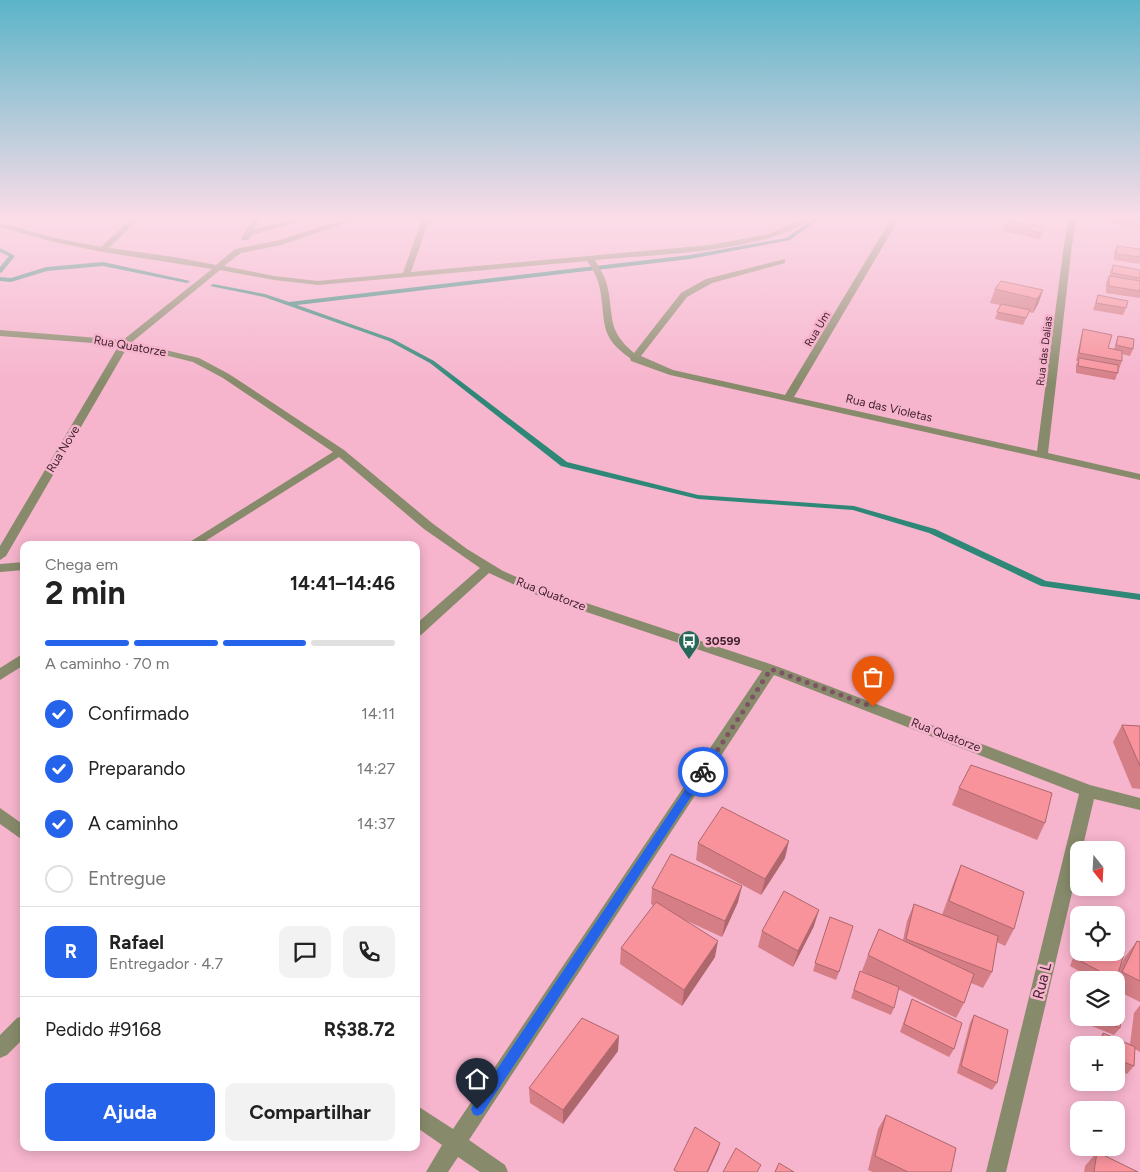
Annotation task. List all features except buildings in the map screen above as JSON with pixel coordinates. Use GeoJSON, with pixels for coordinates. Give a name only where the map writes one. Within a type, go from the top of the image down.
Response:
{"type":"FeatureCollection","features":[{"type":"Feature","properties":{"kind":"street","name":"Rua Nove"},"geometry":{"type":"LineString","coordinates":[[0,556],[125,343],[208,274]]}},
{"type":"Feature","properties":{"kind":"street"},"geometry":{"type":"LineString","coordinates":[[251,274],[318,283],[421,274]]}},
{"type":"Feature","properties":{"kind":"street"},"geometry":{"type":"LineString","coordinates":[[598,274],[605,292],[607,322],[613,334],[634,359],[684,295],[709,281],[736,274]]}},
{"type":"Feature","properties":{"kind":"street","name":"Rua Um"},"geometry":{"type":"LineString","coordinates":[[788,398],[862,274]]}},
{"type":"Feature","properties":{"kind":"street","name":"Rua das Dalias"},"geometry":{"type":"LineString","coordinates":[[1042,456],[1064,274]]}},
{"type":"Feature","properties":{"kind":"street","name":"Rua Quatorze"},"geometry":{"type":"LineString","coordinates":[[0,333],[125,343],[157,349],[196,360],[226,376],[340,452],[428,526],[463,552],[488,567],[543,593],[771,669],[1088,790],[1140,804]]}},
{"type":"Feature","properties":{"kind":"street","name":"Rua das Violetas"},"geometry":{"type":"LineString","coordinates":[[634,359],[670,372],[1042,456],[1140,476]]}},
{"type":"Feature","properties":{"kind":"street"},"geometry":{"type":"LineString","coordinates":[[197,541],[340,452]]}},
{"type":"Feature","properties":{"kind":"street"},"geometry":{"type":"LineString","coordinates":[[0,568],[20,566]]}},
{"type":"Feature","properties":{"kind":"street"},"geometry":{"type":"LineString","coordinates":[[420,628],[488,567]]}},
{"type":"Feature","properties":{"kind":"street"},"geometry":{"type":"LineString","coordinates":[[0,675],[20,661]]}},
{"type":"Feature","properties":{"kind":"street"},"geometry":{"type":"LineString","coordinates":[[436,1172],[771,669]]}},
{"type":"Feature","properties":{"kind":"street","name":"Rua L"},"geometry":{"type":"LineString","coordinates":[[996,1172],[1088,790]]}},
{"type":"Feature","properties":{"kind":"street"},"geometry":{"type":"LineString","coordinates":[[0,815],[20,831]]}},
{"type":"Feature","properties":{"kind":"street"},"geometry":{"type":"LineString","coordinates":[[0,1048],[20,1029]]}},
{"type":"Feature","properties":{"kind":"street"},"geometry":{"type":"LineString","coordinates":[[420,1118],[498,1172]]}},
{"type":"Feature","properties":{"kind":"waterway"},"geometry":{"type":"LineString","coordinates":[[0,279],[11,280],[31,274]]}},
{"type":"Feature","properties":{"kind":"waterway"},"geometry":{"type":"LineString","coordinates":[[151,274],[187,281]]}},
{"type":"Feature","properties":{"kind":"waterway"},"geometry":{"type":"LineString","coordinates":[[290,304],[548,274]]}},
{"type":"Feature","properties":{"kind":"waterway"},"geometry":{"type":"LineString","coordinates":[[213,286],[265,296],[391,340],[432,362],[564,464],[698,497],[854,508],[932,531],[1044,584],[1140,597]]}},
{"type":"Feature","properties":{"kind":"way so far"},"geometry":{"type":"LineString","coordinates":[[703,772],[771,669],[873,707]]}},
{"type":"Feature","properties":{"kind":"place","name":"30599"},"geometry":{"type":"Point","coordinates":[689,660]}},
{"type":"Feature","properties":{"kind":"route"},"geometry":{"type":"LineString","coordinates":[[477,1109],[703,772]]}}]}
